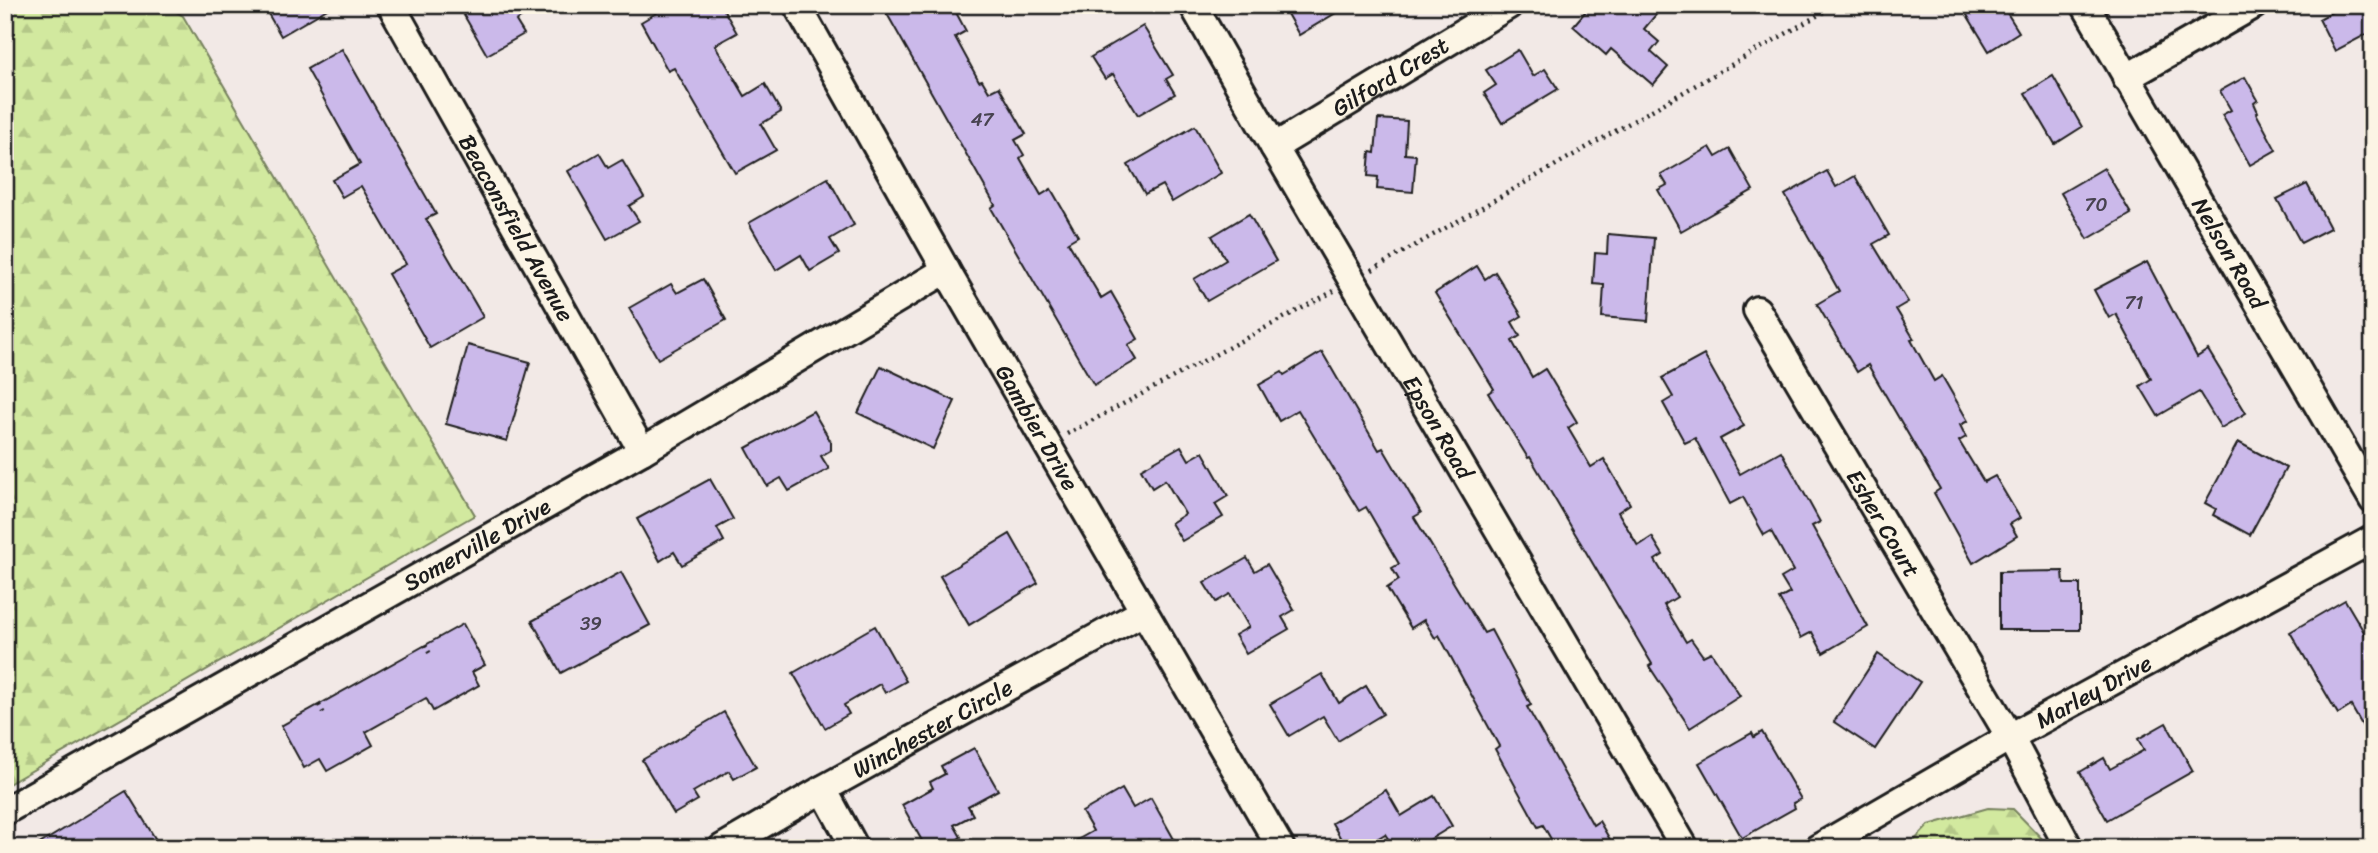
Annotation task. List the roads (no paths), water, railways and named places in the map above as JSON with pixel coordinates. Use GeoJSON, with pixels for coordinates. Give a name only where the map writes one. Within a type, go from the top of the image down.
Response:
{"type":"FeatureCollection","features":[{"type":"Feature","properties":{"kind":"street","name":"Beaconsfield Avenue"},"geometry":{"type":"LineString","coordinates":[[391,5],[642,451]]}},
{"type":"Feature","properties":{"kind":"street","name":"Gambier Drive"},"geometry":{"type":"LineString","coordinates":[[797,5],[946,270],[1281,848]]}},
{"type":"Feature","properties":{"kind":"street","name":"Epson Road"},"geometry":{"type":"LineString","coordinates":[[1193,5],[1685,848]]}},
{"type":"Feature","properties":{"kind":"street","name":"Gilford Crest"},"geometry":{"type":"LineString","coordinates":[[1274,147],[1509,5]]}},
{"type":"Feature","properties":{"kind":"street","name":"Nelson Road"},"geometry":{"type":"LineString","coordinates":[[2085,5],[2373,500]]}},
{"type":"Feature","properties":{"kind":"street"},"geometry":{"type":"LineString","coordinates":[[2126,78],[2254,5]]}},
{"type":"Feature","properties":{"kind":"street","name":"Somerville Drive"},"geometry":{"type":"LineString","coordinates":[[5,811],[642,451],[946,270]]}},
{"type":"Feature","properties":{"kind":"street","name":"Esher Court"},"geometry":{"type":"LineString","coordinates":[[1757,310],[2010,737],[2069,848]]}},
{"type":"Feature","properties":{"kind":"street","name":"Marley Drive"},"geometry":{"type":"LineString","coordinates":[[1818,848],[2010,737],[2373,539]]}},
{"type":"Feature","properties":{"kind":"street","name":"Winchester Circle"},"geometry":{"type":"LineString","coordinates":[[722,848],[1143,612]]}},
{"type":"Feature","properties":{"kind":"street"},"geometry":{"type":"LineString","coordinates":[[823,789],[855,848]]}}]}
